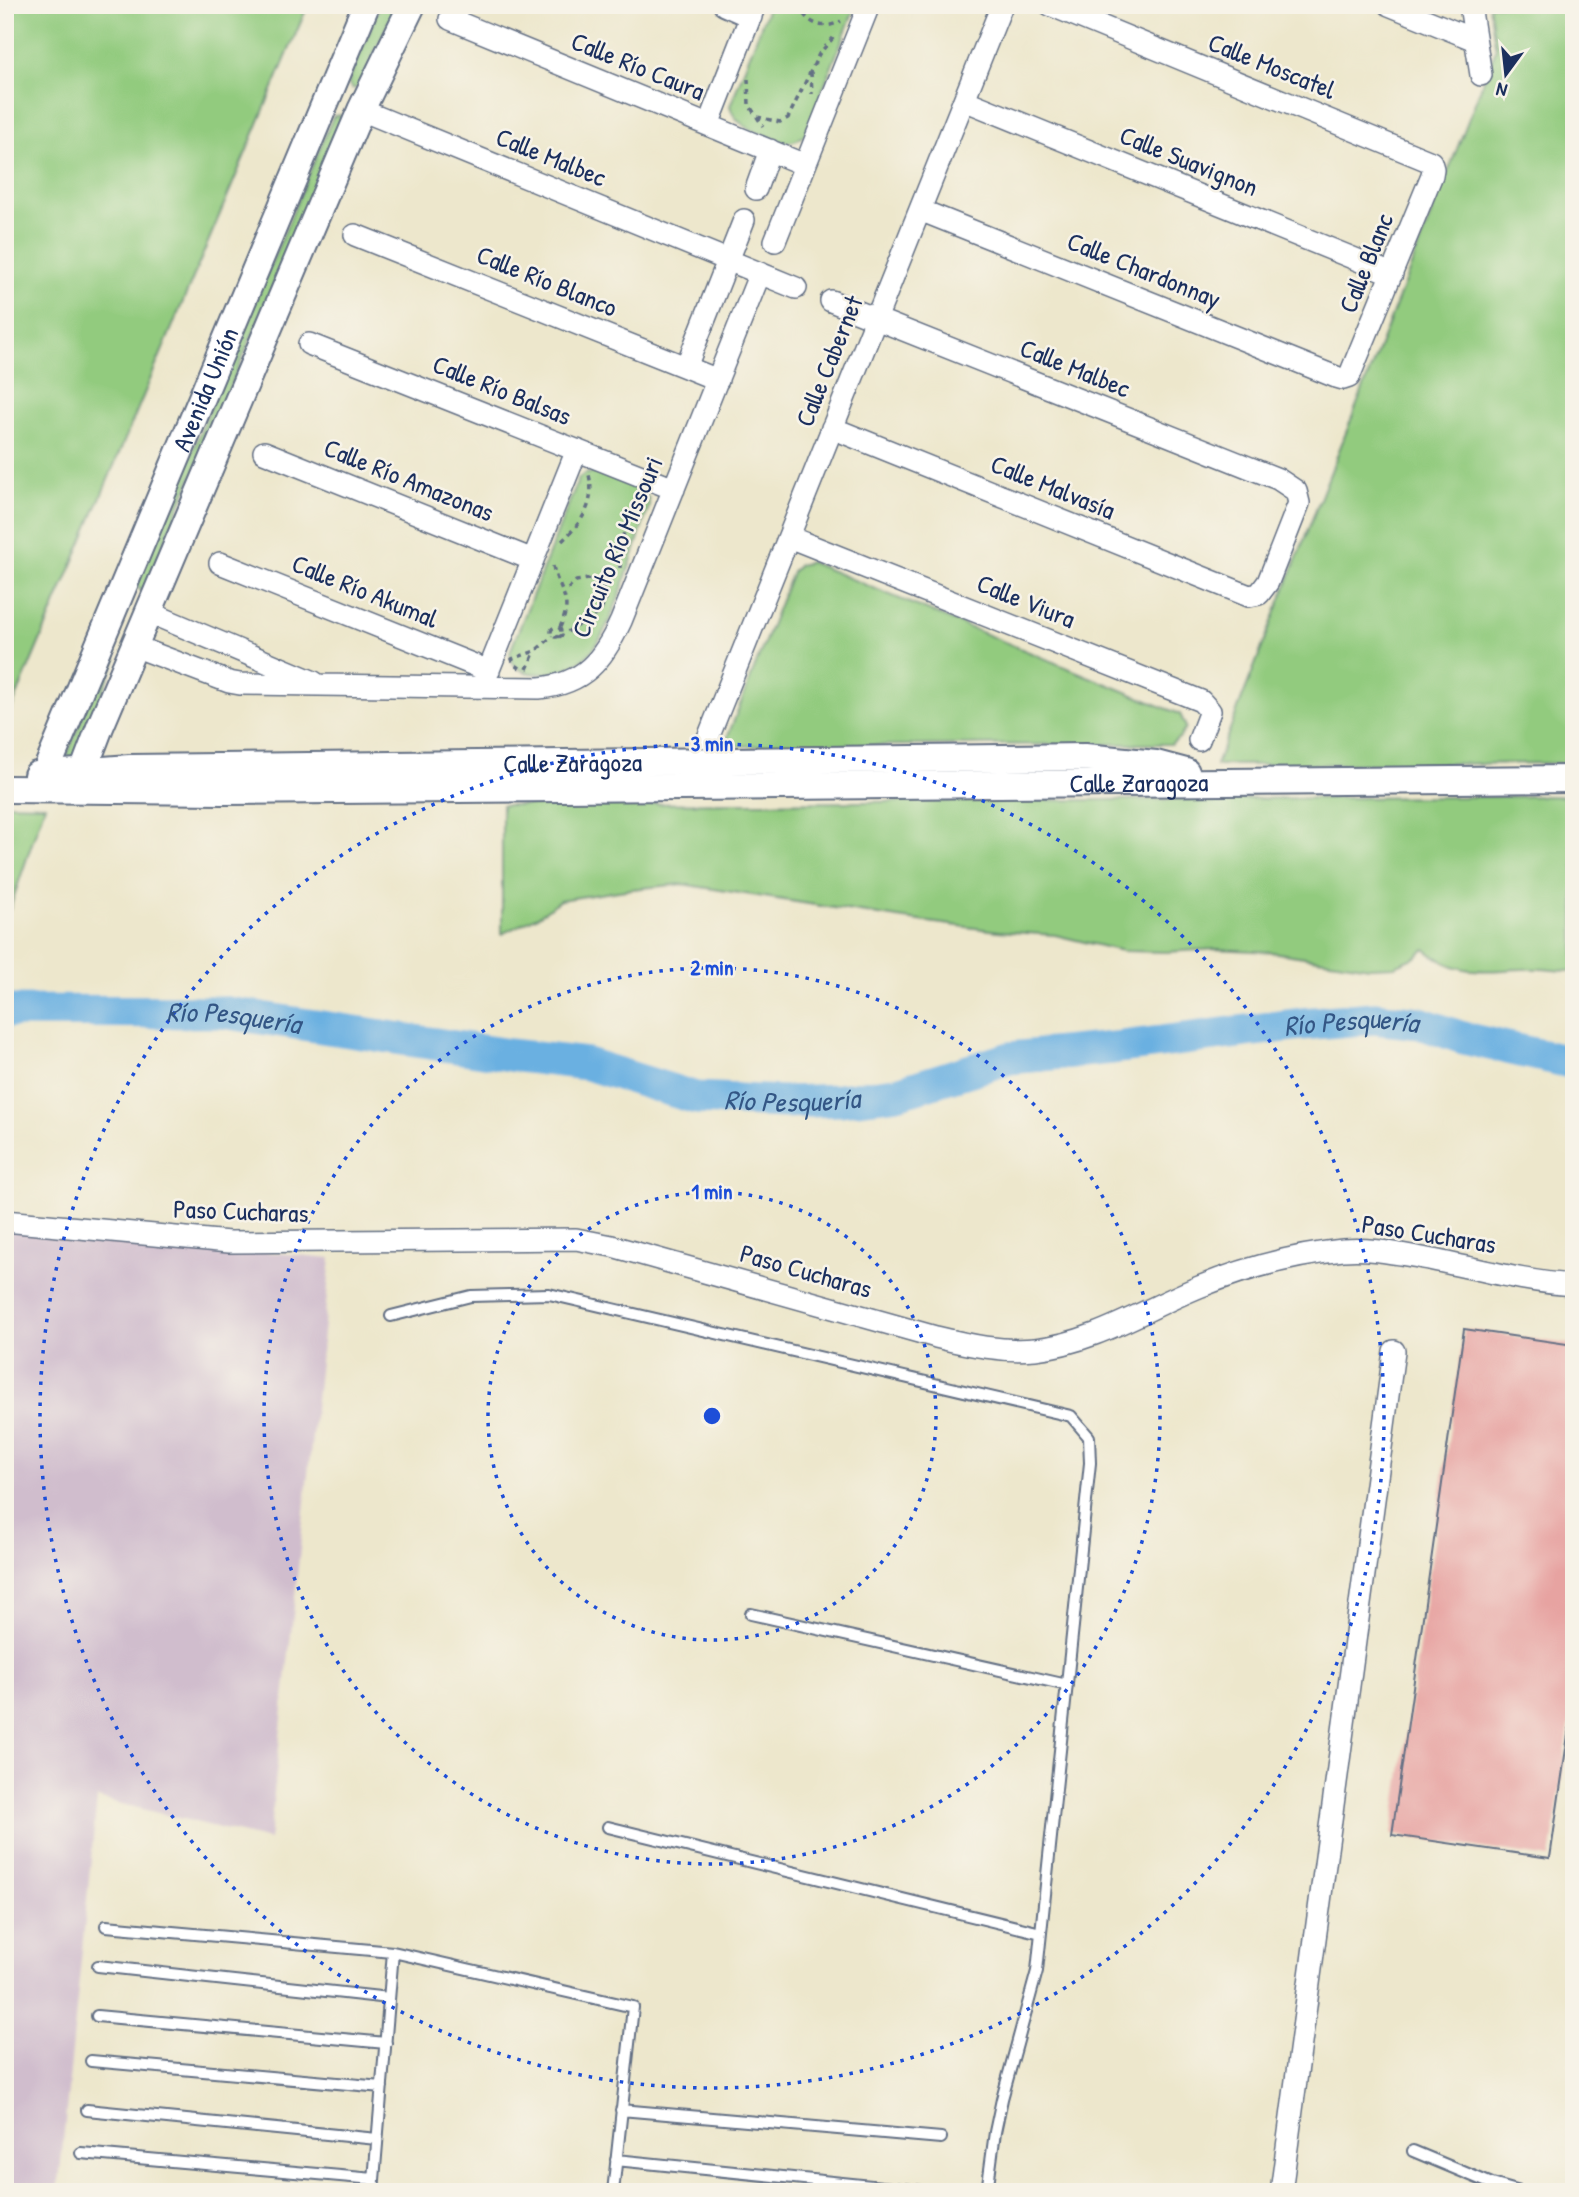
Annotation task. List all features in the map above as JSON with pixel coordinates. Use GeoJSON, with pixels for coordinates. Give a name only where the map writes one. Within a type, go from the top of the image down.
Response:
{"type":"FeatureCollection","features":[{"type":"Feature","properties":{"kind":"street","name":"Avenida Unión"},"geometry":{"type":"LineString","coordinates":[[41,782],[366,5]]}},
{"type":"Feature","properties":{"kind":"street","name":"Avenida Unión"},"geometry":{"type":"LineString","coordinates":[[80,780],[148,612],[361,110],[412,5]]}},
{"type":"Feature","properties":{"kind":"street"},"geometry":{"type":"LineString","coordinates":[[708,125],[753,11],[724,5]]}},
{"type":"Feature","properties":{"kind":"street"},"geometry":{"type":"LineString","coordinates":[[775,242],[869,5]]}},
{"type":"Feature","properties":{"kind":"street","name":"Calle Cabernet"},"geometry":{"type":"LineString","coordinates":[[708,738],[1002,5]]}},
{"type":"Feature","properties":{"kind":"street","name":"Calle Moscatel"},"geometry":{"type":"LineString","coordinates":[[1050,5],[1433,165]]}},
{"type":"Feature","properties":{"kind":"street"},"geometry":{"type":"LineString","coordinates":[[1389,5],[1475,40]]}},
{"type":"Feature","properties":{"kind":"street"},"geometry":{"type":"LineString","coordinates":[[1470,5],[1481,75]]}},
{"type":"Feature","properties":{"kind":"street","name":"Calle Río Caura"},"geometry":{"type":"LineString","coordinates":[[450,19],[708,125],[769,140],[806,165]]}},
{"type":"Feature","properties":{"kind":"street"},"geometry":{"type":"LineString","coordinates":[[329,96],[361,110]]}},
{"type":"Feature","properties":{"kind":"street","name":"Calle Suavignon"},"geometry":{"type":"LineString","coordinates":[[964,100],[1392,274]]}},
{"type":"Feature","properties":{"kind":"street","name":"Calle Malbec"},"geometry":{"type":"LineString","coordinates":[[361,110],[796,288]]}},
{"type":"Feature","properties":{"kind":"street"},"geometry":{"type":"LineString","coordinates":[[755,189],[769,140]]}},
{"type":"Feature","properties":{"kind":"street","name":"Calle Blanc"},"geometry":{"type":"LineString","coordinates":[[1346,379],[1351,374],[1392,274],[1433,172],[1433,165]]}},
{"type":"Feature","properties":{"kind":"street","name":"Calle Chardonnay"},"geometry":{"type":"LineString","coordinates":[[920,210],[1346,379]]}},
{"type":"Feature","properties":{"kind":"street"},"geometry":{"type":"LineString","coordinates":[[686,367],[744,220]]}},
{"type":"Feature","properties":{"kind":"street","name":"Calle Río Blanco"},"geometry":{"type":"LineString","coordinates":[[355,235],[718,380]]}},
{"type":"Feature","properties":{"kind":"street","name":"Circuito Río Missouri"},"geometry":{"type":"LineString","coordinates":[[134,646],[234,684],[326,687],[485,679],[539,688],[558,685],[586,671],[600,659],[621,621],[760,274]]}},
{"type":"Feature","properties":{"kind":"street","name":"Calle Malbec"},"geometry":{"type":"LineString","coordinates":[[831,301],[1278,479],[1296,491],[1297,509],[1278,558],[1264,589],[1254,596]]}},
{"type":"Feature","properties":{"kind":"street","name":"Calle Río Balsas"},"geometry":{"type":"LineString","coordinates":[[309,344],[674,489]]}},
{"type":"Feature","properties":{"kind":"street","name":"Calle Malvasía"},"geometry":{"type":"LineString","coordinates":[[832,428],[1238,592],[1254,596]]}},
{"type":"Feature","properties":{"kind":"street"},"geometry":{"type":"LineString","coordinates":[[485,679],[543,559],[578,450]]}},
{"type":"Feature","properties":{"kind":"street","name":"Calle Río Amazonas"},"geometry":{"type":"LineString","coordinates":[[264,452],[543,559]]}},
{"type":"Feature","properties":{"kind":"street","name":"Calle Viura"},"geometry":{"type":"LineString","coordinates":[[789,537],[1201,701],[1210,711],[1199,740]]}},
{"type":"Feature","properties":{"kind":"street","name":"Calle Río Akumal"},"geometry":{"type":"LineString","coordinates":[[220,564],[485,679]]}},
{"type":"Feature","properties":{"kind":"street"},"geometry":{"type":"LineString","coordinates":[[117,599],[148,612]]}},
{"type":"Feature","properties":{"kind":"street","name":"Circuito Río Missouri"},"geometry":{"type":"LineString","coordinates":[[148,612],[326,687]]}},
{"type":"Feature","properties":{"kind":"street"},"geometry":{"type":"LineString","coordinates":[[103,633],[134,646]]}},
{"type":"Feature","properties":{"kind":"street"},"geometry":{"type":"LineString","coordinates":[[100,727],[108,752],[130,768]]}},
{"type":"Feature","properties":{"kind":"street","name":"Calle Zaragoza"},"geometry":{"type":"LineString","coordinates":[[80,780],[130,768],[1222,781],[1574,779]]}},
{"type":"Feature","properties":{"kind":"street","name":"Calle Zaragoza"},"geometry":{"type":"LineString","coordinates":[[5,787],[29,776],[41,782],[80,780],[224,791],[688,774]]}},
{"type":"Feature","properties":{"kind":"street","name":"Paso Cucharas"},"geometry":{"type":"LineString","coordinates":[[5,1221],[229,1242],[576,1239],[612,1246],[981,1348],[1045,1348],[1080,1340],[1200,1287],[1294,1259],[1345,1250],[1396,1253],[1574,1285]]}},
{"type":"Feature","properties":{"kind":"street"},"geometry":{"type":"LineString","coordinates":[[1281,2192],[1394,1351]]}},
{"type":"Feature","properties":{"kind":"lane"},"geometry":{"type":"LineString","coordinates":[[391,1316],[471,1296],[549,1294],[1071,1416],[1089,1437],[1090,1463],[1037,1971],[999,2110],[987,2192]]}},
{"type":"Feature","properties":{"kind":"lane"},"geometry":{"type":"LineString","coordinates":[[751,1614],[1067,1685]]}},
{"type":"Feature","properties":{"kind":"lane"},"geometry":{"type":"LineString","coordinates":[[608,1827],[1041,1933]]}},
{"type":"Feature","properties":{"kind":"lane"},"geometry":{"type":"LineString","coordinates":[[106,1926],[393,1952],[634,2007],[613,2192]]}},
{"type":"Feature","properties":{"kind":"lane"},"geometry":{"type":"LineString","coordinates":[[373,2192],[393,1952]]}},
{"type":"Feature","properties":{"kind":"lane"},"geometry":{"type":"LineString","coordinates":[[99,1966],[389,1997]]}},
{"type":"Feature","properties":{"kind":"lane"},"geometry":{"type":"LineString","coordinates":[[97,2016],[386,2043]]}},
{"type":"Feature","properties":{"kind":"lane"},"geometry":{"type":"LineString","coordinates":[[91,2061],[382,2087]]}},
{"type":"Feature","properties":{"kind":"lane"},"geometry":{"type":"LineString","coordinates":[[87,2110],[377,2139]]}},
{"type":"Feature","properties":{"kind":"lane"},"geometry":{"type":"LineString","coordinates":[[621,2110],[941,2138]]}},
{"type":"Feature","properties":{"kind":"lane"},"geometry":{"type":"LineString","coordinates":[[1413,2151],[1492,2185],[1520,2192]]}},
{"type":"Feature","properties":{"kind":"lane"},"geometry":{"type":"LineString","coordinates":[[81,2153],[374,2179]]}},
{"type":"Feature","properties":{"kind":"lane"},"geometry":{"type":"LineString","coordinates":[[616,2160],[931,2192]]}},
{"type":"Feature","properties":{"kind":"path"},"geometry":{"type":"LineString","coordinates":[[799,5],[804,16],[819,25],[828,26],[845,19],[842,27]]}},
{"type":"Feature","properties":{"kind":"path"},"geometry":{"type":"LineString","coordinates":[[755,116],[780,122],[788,118],[819,54],[835,36]]}},
{"type":"Feature","properties":{"kind":"path"},"geometry":{"type":"LineString","coordinates":[[749,71],[749,105],[769,140]]}},
{"type":"Feature","properties":{"kind":"path"},"geometry":{"type":"LineString","coordinates":[[811,72],[811,106]]}},
{"type":"Feature","properties":{"kind":"path"},"geometry":{"type":"LineString","coordinates":[[554,550],[582,520],[592,494],[588,473]]}},
{"type":"Feature","properties":{"kind":"path"},"geometry":{"type":"LineString","coordinates":[[535,651],[526,670],[514,664],[512,659],[535,651],[561,633],[559,629],[568,608],[565,592],[543,559]]}},
{"type":"Feature","properties":{"kind":"path"},"geometry":{"type":"LineString","coordinates":[[556,636],[600,612],[606,599],[603,589],[593,580],[576,581],[565,592]]}},
{"type":"Feature","properties":{"kind":"path"},"geometry":{"type":"LineString","coordinates":[[603,589],[611,583]]}},
{"type":"Feature","properties":{"kind":"path"},"geometry":{"type":"LineString","coordinates":[[556,636],[552,630],[559,629]]}},
{"type":"Feature","properties":{"kind":"shaded area"},"geometry":{"type":"Polygon","coordinates":[[[5,1228],[331,1258],[269,1840],[97,1798],[58,2192],[5,2192],[5,1228]]]}},
{"type":"Feature","properties":{"kind":"green space"},"geometry":{"type":"Polygon","coordinates":[[[5,5],[308,5],[5,724],[5,5]]]}},
{"type":"Feature","properties":{"kind":"green space"},"geometry":{"type":"Polygon","coordinates":[[[380,5],[396,5],[359,87],[352,89],[348,83],[380,5]]]}},
{"type":"Feature","properties":{"kind":"green space"},"geometry":{"type":"Polygon","coordinates":[[[769,5],[856,5],[805,134],[793,141],[784,142],[751,130],[738,120],[730,106],[769,5]]]}},
{"type":"Feature","properties":{"kind":"green space"},"geometry":{"type":"Polygon","coordinates":[[[1489,5],[1574,5],[1574,763],[1216,765],[1496,49],[1489,5]]]}},
{"type":"Feature","properties":{"kind":"green space"},"geometry":{"type":"Polygon","coordinates":[[[340,115],[343,121],[144,590],[141,591],[136,585],[332,119],[340,115]]]}},
{"type":"Feature","properties":{"kind":"green space"},"geometry":{"type":"Polygon","coordinates":[[[597,472],[639,488],[649,499],[649,507],[624,584],[608,624],[590,653],[570,667],[554,672],[525,672],[513,664],[510,652],[579,478],[597,472]]]}},
{"type":"Feature","properties":{"kind":"green space"},"geometry":{"type":"Polygon","coordinates":[[[810,562],[1180,714],[1186,727],[1180,737],[1171,744],[724,746],[792,572],[799,565],[810,562]]]}},
{"type":"Feature","properties":{"kind":"green space"},"geometry":{"type":"Polygon","coordinates":[[[107,655],[113,655],[116,660],[75,758],[71,759],[67,755],[107,655]]]}},
{"type":"Feature","properties":{"kind":"green space"},"geometry":{"type":"Polygon","coordinates":[[[1574,796],[1574,971],[1472,970],[1449,964],[1425,949],[1416,957],[1395,966],[1370,967],[1271,952],[1217,949],[1122,951],[1055,935],[904,919],[682,884],[560,900],[540,915],[502,934],[502,805],[1574,796]]]}},
{"type":"Feature","properties":{"kind":"green space"},"geometry":{"type":"Polygon","coordinates":[[[5,804],[45,805],[9,911],[5,911],[5,804]]]}},
{"type":"Feature","properties":{"kind":"building"},"geometry":{"type":"Polygon","coordinates":[[[1464,1329],[1574,1345],[1574,1694],[1550,1858],[1392,1835],[1464,1329]]]}},
{"type":"Feature","properties":{"kind":"waterway","name":"Río Pesquería"},"geometry":{"type":"LineString","coordinates":[[5,1011],[221,1012],[587,1064],[696,1098],[785,1102],[840,1100],[897,1093],[1010,1058],[1374,1018],[1420,1023],[1463,1038],[1574,1063]]}}]}
